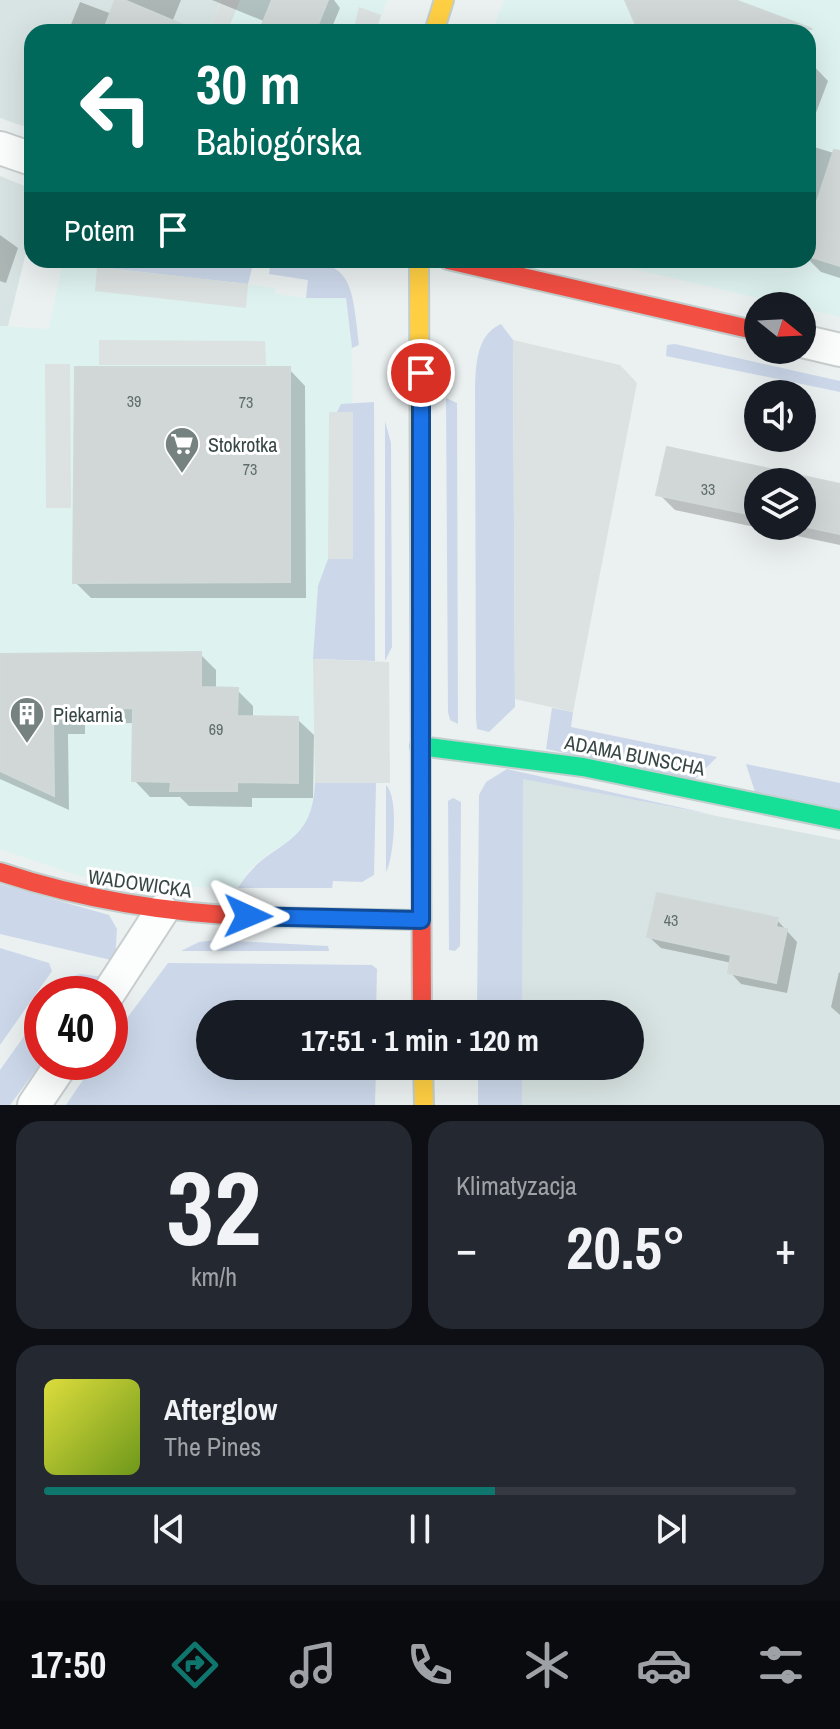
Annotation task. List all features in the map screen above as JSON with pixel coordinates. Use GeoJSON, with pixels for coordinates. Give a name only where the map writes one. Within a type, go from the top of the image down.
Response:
{"type":"FeatureCollection","features":[{"type":"Feature","properties":{"kind":"street"},"geometry":{"type":"LineString","coordinates":[[436,24],[444,0]]}},
{"type":"Feature","properties":{"kind":"street"},"geometry":{"type":"LineString","coordinates":[[0,148],[24,156]]}},
{"type":"Feature","properties":{"kind":"street"},"geometry":{"type":"LineString","coordinates":[[419,268],[422,1000]]}},
{"type":"Feature","properties":{"kind":"street"},"geometry":{"type":"LineString","coordinates":[[483,268],[744,328]]}},
{"type":"Feature","properties":{"kind":"street"},"geometry":{"type":"LineString","coordinates":[[816,344],[840,350]]}},
{"type":"Feature","properties":{"kind":"street","name":"ADAMA BUNSCHA"},"geometry":{"type":"LineString","coordinates":[[420,746],[568,764],[840,820]]}},
{"type":"Feature","properties":{"kind":"street","name":"WADOWICKA"},"geometry":{"type":"LineString","coordinates":[[0,872],[65,894],[162,911],[421,920]]}},
{"type":"Feature","properties":{"kind":"street"},"geometry":{"type":"LineString","coordinates":[[120,976],[162,911]]}},
{"type":"Feature","properties":{"kind":"street"},"geometry":{"type":"LineString","coordinates":[[34,1105],[51,1080]]}},
{"type":"Feature","properties":{"kind":"street"},"geometry":{"type":"LineString","coordinates":[[423,1080],[424,1105]]}},
{"type":"Feature","properties":{"kind":"shaded area"},"geometry":{"type":"Polygon","coordinates":[[[0,0],[221,0],[211,24],[24,24],[24,126],[0,118],[0,0]]]}},
{"type":"Feature","properties":{"kind":"shaded area"},"geometry":{"type":"Polygon","coordinates":[[[221,0],[387,0],[379,24],[211,24],[221,0]]]}},
{"type":"Feature","properties":{"kind":"shaded area"},"geometry":{"type":"Polygon","coordinates":[[[221,0],[240,0],[230,24],[211,24],[221,0]]]}},
{"type":"Feature","properties":{"kind":"shaded area"},"geometry":{"type":"Polygon","coordinates":[[[504,0],[840,0],[840,317],[816,311],[816,292],[744,292],[744,295],[629,268],[816,268],[816,24],[495,24],[504,0]]]}},
{"type":"Feature","properties":{"kind":"shaded area"},"geometry":{"type":"Polygon","coordinates":[[[359,7],[381,15],[378,24],[355,24],[359,7]]]}},
{"type":"Feature","properties":{"kind":"shaded area"},"geometry":{"type":"Polygon","coordinates":[[[0,176],[24,186],[24,261],[8,326],[0,326],[0,176]]]}},
{"type":"Feature","properties":{"kind":"shaded area"},"geometry":{"type":"Polygon","coordinates":[[[61,268],[124,268],[275,288],[275,294],[306,298],[346,297],[352,348],[353,559],[313,659],[376,783],[315,783],[311,816],[301,834],[268,854],[248,871],[238,888],[154,886],[80,876],[0,849],[0,326],[49,329],[61,268]]]}},
{"type":"Feature","properties":{"kind":"shaded area"},"geometry":{"type":"Polygon","coordinates":[[[97,268],[248,284],[246,308],[95,291],[97,268]]]}},
{"type":"Feature","properties":{"kind":"shaded area"},"geometry":{"type":"Polygon","coordinates":[[[107,268],[252,268],[248,284],[107,268]]]}},
{"type":"Feature","properties":{"kind":"shaded area"},"geometry":{"type":"Polygon","coordinates":[[[270,268],[332,268],[341,274],[353,299],[359,345],[352,348],[346,298],[306,298],[308,280],[269,274],[270,268]]]}},
{"type":"Feature","properties":{"kind":"shaded area"},"geometry":{"type":"Polygon","coordinates":[[[501,324],[513,340],[515,707],[489,732],[477,729],[476,718],[475,388],[482,343],[501,324]]]}},
{"type":"Feature","properties":{"kind":"shaded area"},"geometry":{"type":"Polygon","coordinates":[[[99,340],[265,341],[266,365],[99,365],[99,340]]]}},
{"type":"Feature","properties":{"kind":"shaded area"},"geometry":{"type":"Polygon","coordinates":[[[513,340],[620,365],[637,383],[573,712],[515,699],[513,340]]]}},
{"type":"Feature","properties":{"kind":"shaded area"},"geometry":{"type":"Polygon","coordinates":[[[675,344],[744,359],[744,364],[764,364],[840,381],[840,392],[816,387],[816,380],[782,380],[666,356],[667,345],[675,344]]]}},
{"type":"Feature","properties":{"kind":"shaded area"},"geometry":{"type":"Polygon","coordinates":[[[45,364],[70,364],[71,508],[46,508],[45,364]]]}},
{"type":"Feature","properties":{"kind":"shaded area"},"geometry":{"type":"Polygon","coordinates":[[[446,398],[457,403],[458,724],[450,720],[448,712],[446,398]]]}},
{"type":"Feature","properties":{"kind":"shaded area"},"geometry":{"type":"Polygon","coordinates":[[[374,402],[375,661],[313,659],[318,586],[328,559],[353,558],[353,412],[337,412],[341,404],[374,402]]]}},
{"type":"Feature","properties":{"kind":"shaded area"},"geometry":{"type":"Polygon","coordinates":[[[329,412],[353,412],[353,559],[328,559],[329,412]]]}},
{"type":"Feature","properties":{"kind":"shaded area"},"geometry":{"type":"Polygon","coordinates":[[[385,421],[391,443],[392,647],[385,661],[385,421]]]}},
{"type":"Feature","properties":{"kind":"shaded area"},"geometry":{"type":"Polygon","coordinates":[[[313,659],[389,662],[390,783],[315,783],[313,659]]]}},
{"type":"Feature","properties":{"kind":"shaded area"},"geometry":{"type":"Polygon","coordinates":[[[552,708],[573,712],[571,727],[717,757],[694,780],[546,749],[552,708]]]}},
{"type":"Feature","properties":{"kind":"shaded area"},"geometry":{"type":"Polygon","coordinates":[[[746,764],[840,783],[840,810],[755,792],[746,764]]]}},
{"type":"Feature","properties":{"kind":"shaded area"},"geometry":{"type":"Polygon","coordinates":[[[507,769],[714,815],[523,779],[522,1000],[477,1000],[479,795],[486,782],[507,769]]]}},
{"type":"Feature","properties":{"kind":"shaded area"},"geometry":{"type":"Polygon","coordinates":[[[522,778],[840,840],[840,1105],[522,1105],[522,1080],[644,1080],[644,1000],[522,1000],[522,778]]]}},
{"type":"Feature","properties":{"kind":"shaded area"},"geometry":{"type":"Polygon","coordinates":[[[315,783],[376,783],[374,875],[362,882],[333,881],[332,888],[238,888],[262,860],[287,843],[306,821],[315,783]]]}},
{"type":"Feature","properties":{"kind":"shaded area"},"geometry":{"type":"Polygon","coordinates":[[[386,785],[393,802],[394,827],[386,872],[386,785]]]}},
{"type":"Feature","properties":{"kind":"shaded area"},"geometry":{"type":"Polygon","coordinates":[[[453,798],[461,802],[460,946],[455,951],[449,950],[448,801],[453,798]]]}},
{"type":"Feature","properties":{"kind":"shaded area"},"geometry":{"type":"Polygon","coordinates":[[[0,884],[109,915],[117,929],[115,961],[0,934],[0,884]]]}},
{"type":"Feature","properties":{"kind":"shaded area"},"geometry":{"type":"Polygon","coordinates":[[[216,940],[328,946],[329,951],[181,951],[199,942],[216,940]]]}},
{"type":"Feature","properties":{"kind":"shaded area"},"geometry":{"type":"Polygon","coordinates":[[[0,948],[49,963],[52,971],[48,976],[24,976],[24,1011],[0,1045],[0,948]]]}},
{"type":"Feature","properties":{"kind":"shaded area"},"geometry":{"type":"Polygon","coordinates":[[[168,963],[372,965],[377,969],[376,1000],[196,1000],[196,1080],[376,1080],[375,1105],[66,1105],[83,1080],[128,1080],[128,1017],[168,963]]]}},
{"type":"Feature","properties":{"kind":"shaded area"},"geometry":{"type":"Polygon","coordinates":[[[24,1036],[24,1080],[29,1080],[10,1105],[0,1105],[0,1070],[24,1036]]]}},
{"type":"Feature","properties":{"kind":"shaded area"},"geometry":{"type":"Polygon","coordinates":[[[478,1080],[522,1080],[522,1105],[478,1105],[478,1080]]]}},
{"type":"Feature","properties":{"kind":"building"},"geometry":{"type":"Polygon","coordinates":[[[115,0],[124,0],[181,24],[106,24],[115,0]]]}},
{"type":"Feature","properties":{"kind":"building"},"geometry":{"type":"Polygon","coordinates":[[[272,0],[328,0],[318,24],[262,24],[272,0]]]}},
{"type":"Feature","properties":{"kind":"building"},"geometry":{"type":"Polygon","coordinates":[[[625,0],[735,0],[799,24],[636,24],[625,0]]]}},
{"type":"Feature","properties":{"kind":"building"},"geometry":{"type":"Polygon","coordinates":[[[834,150],[840,151],[840,266],[816,258],[816,205],[834,150]]]}},
{"type":"Feature","properties":{"kind":"building","name":"Stokrotka"},"geometry":{"type":"Polygon","coordinates":[[[75,367],[290,367],[290,582],[73,583],[75,367]]]}},
{"type":"Feature","properties":{"kind":"building"},"geometry":{"type":"Polygon","coordinates":[[[667,447],[765,468],[744,468],[744,513],[656,495],[667,447]]]}},
{"type":"Feature","properties":{"kind":"building"},"geometry":{"type":"Polygon","coordinates":[[[816,479],[840,484],[840,534],[816,529],[816,479]]]}},
{"type":"Feature","properties":{"kind":"building"},"geometry":{"type":"Polygon","coordinates":[[[201,652],[201,687],[238,688],[237,716],[298,717],[298,783],[237,782],[237,791],[170,791],[171,782],[132,781],[133,708],[69,709],[70,719],[53,719],[54,796],[0,771],[0,654],[201,652]]]}},
{"type":"Feature","properties":{"kind":"building"},"geometry":{"type":"Polygon","coordinates":[[[657,893],[778,918],[776,927],[787,929],[776,983],[728,973],[731,955],[647,937],[657,893]]]}},
{"type":"Feature","properties":{"kind":"traffic: fast"},"geometry":{"type":"LineString","coordinates":[[420,746],[583,767],[840,820]]}},
{"type":"Feature","properties":{"kind":"traffic: fast"},"geometry":{"type":"LineString","coordinates":[[266,917],[421,920]]}},
{"type":"Feature","properties":{"kind":"traffic: slow"},"geometry":{"type":"LineString","coordinates":[[436,24],[444,0]]}},
{"type":"Feature","properties":{"kind":"traffic: slow"},"geometry":{"type":"LineString","coordinates":[[419,268],[421,825]]}},
{"type":"Feature","properties":{"kind":"traffic: slow"},"geometry":{"type":"LineString","coordinates":[[423,1080],[424,1105]]}},
{"type":"Feature","properties":{"kind":"traffic: jam"},"geometry":{"type":"LineString","coordinates":[[483,268],[744,328]]}},
{"type":"Feature","properties":{"kind":"traffic: jam"},"geometry":{"type":"LineString","coordinates":[[421,825],[422,1000]]}},
{"type":"Feature","properties":{"kind":"traffic: jam"},"geometry":{"type":"LineString","coordinates":[[0,872],[65,891],[131,904],[198,913],[266,917]]}},
{"type":"Feature","properties":{"kind":"place","name":"Stokrotka"},"geometry":{"type":"Point","coordinates":[182,475]}},
{"type":"Feature","properties":{"kind":"place","name":"Piekarnia"},"geometry":{"type":"Point","coordinates":[27,745]}},
{"type":"Feature","properties":{"kind":"route"},"geometry":{"type":"LineString","coordinates":[[248,916],[421,920],[421,373]]}}]}
